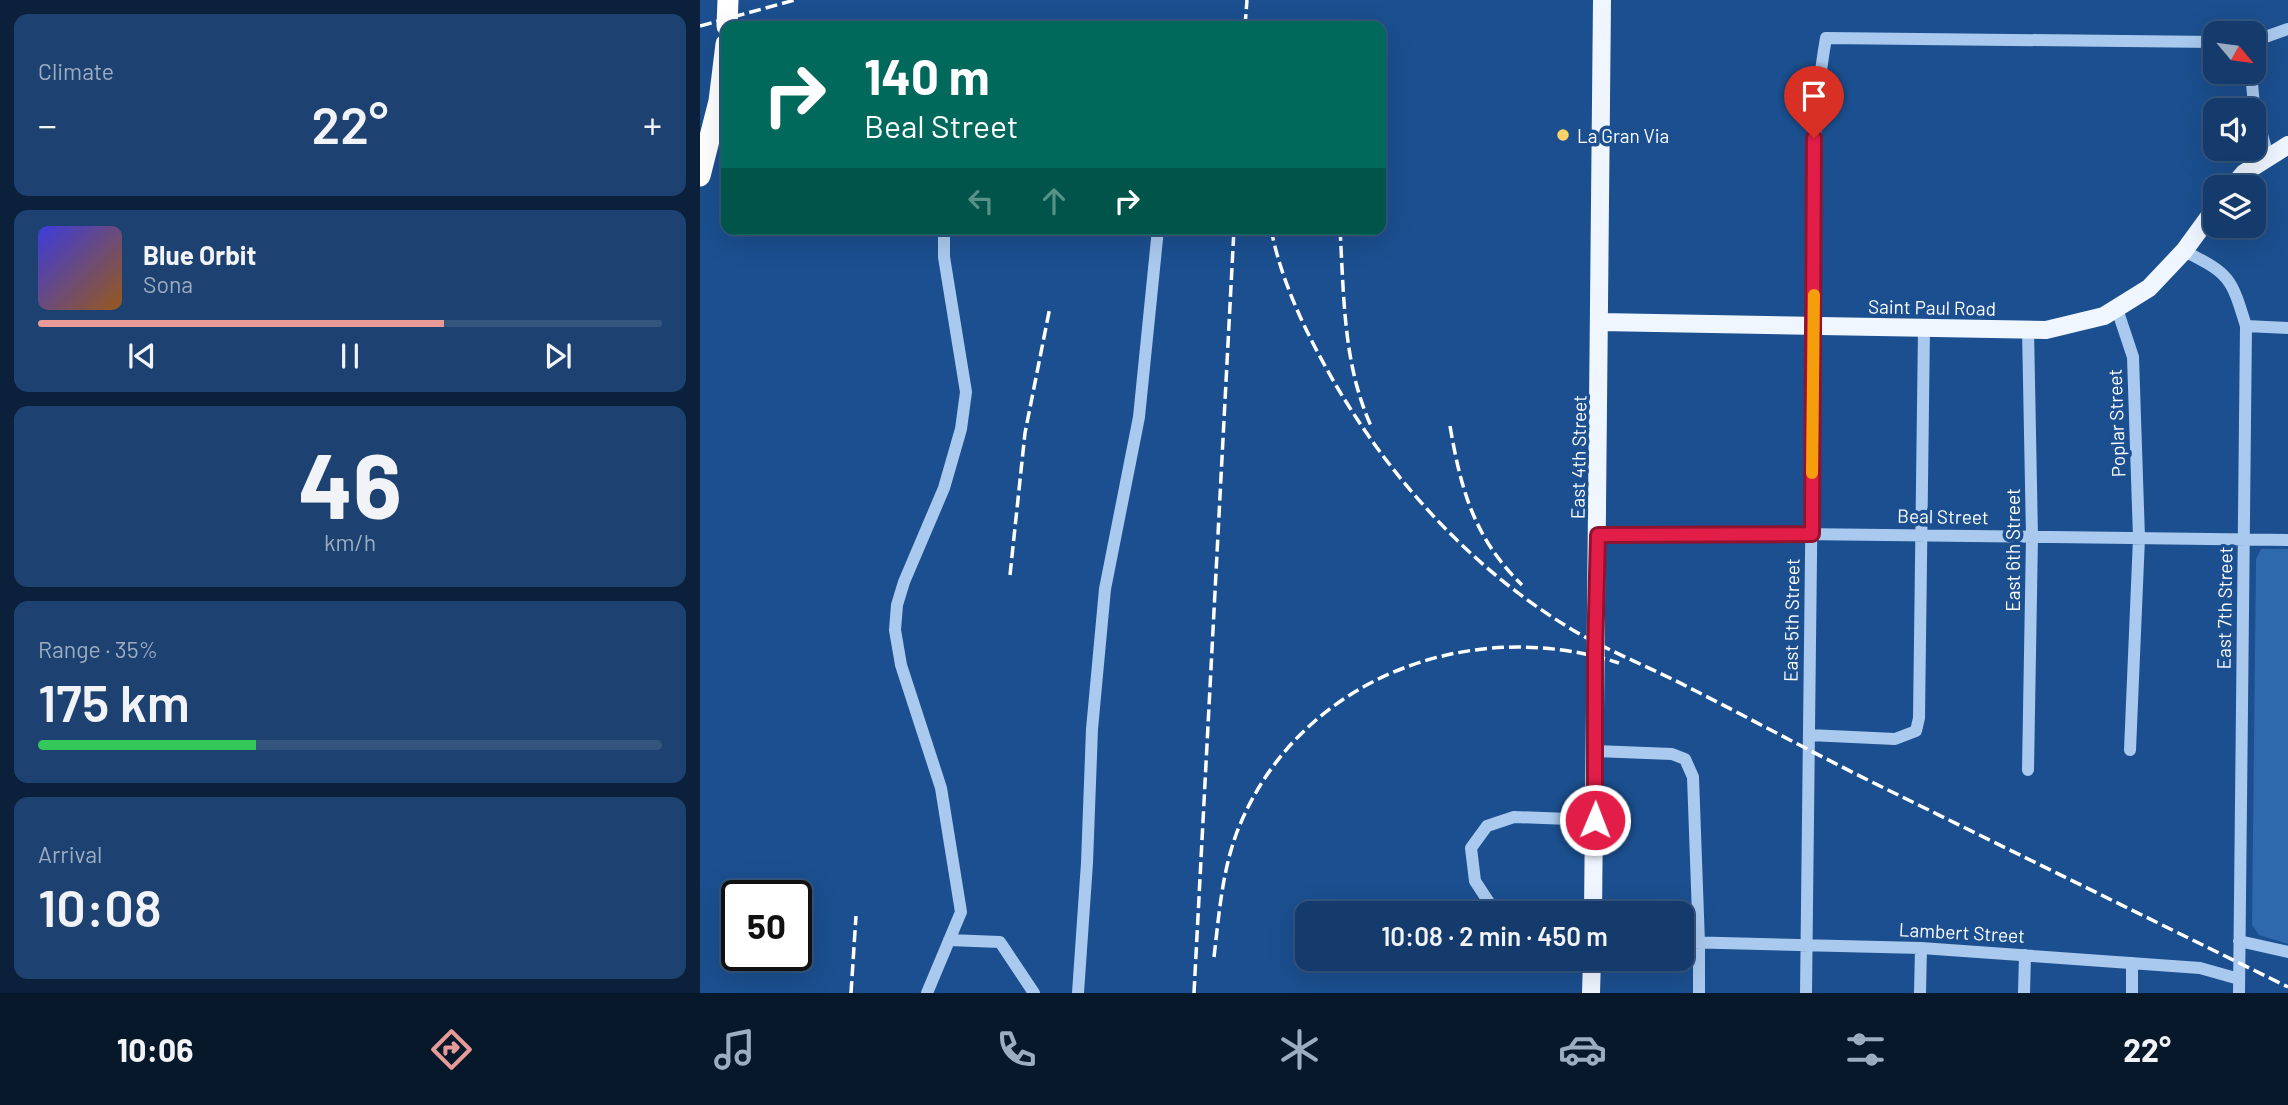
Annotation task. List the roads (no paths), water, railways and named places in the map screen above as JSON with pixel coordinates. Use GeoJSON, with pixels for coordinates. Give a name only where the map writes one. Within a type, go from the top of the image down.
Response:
{"type":"FeatureCollection","features":[{"type":"Feature","properties":{"kind":"highway"},"geometry":{"type":"LineString","coordinates":[[727,21],[728,0]]}},
{"type":"Feature","properties":{"kind":"highway"},"geometry":{"type":"LineString","coordinates":[[700,176],[721,108]]}},
{"type":"Feature","properties":{"kind":"main road","name":"East 4th Street"},"geometry":{"type":"LineString","coordinates":[[1588,901],[1595,820],[1602,0]]}},
{"type":"Feature","properties":{"kind":"main road"},"geometry":{"type":"LineString","coordinates":[[2242,175],[2288,145]]}},
{"type":"Feature","properties":{"kind":"main road","name":"Saint Paul Road"},"geometry":{"type":"LineString","coordinates":[[1600,322],[2046,330],[2104,316],[2149,288],[2184,251],[2203,225]]}},
{"type":"Feature","properties":{"kind":"main road"},"geometry":{"type":"LineString","coordinates":[[1591,993],[1592,971]]}},
{"type":"Feature","properties":{"kind":"street"},"geometry":{"type":"LineString","coordinates":[[2266,37],[2288,29]]}},
{"type":"Feature","properties":{"kind":"street","name":"East 5th Street"},"geometry":{"type":"LineString","coordinates":[[1806,993],[1814,326],[1812,155],[1826,38],[2203,42]]}},
{"type":"Feature","properties":{"kind":"street"},"geometry":{"type":"LineString","coordinates":[[2252,84],[2253,106],[2268,156]]}},
{"type":"Feature","properties":{"kind":"street"},"geometry":{"type":"LineString","coordinates":[[927,993],[961,912],[941,788],[901,665],[895,630],[897,605],[904,582],[944,488],[961,429],[966,392],[944,257],[944,235]]}},
{"type":"Feature","properties":{"kind":"street"},"geometry":{"type":"LineString","coordinates":[[1076,992],[1087,863],[1092,729],[1105,589],[1139,418],[1157,235]]}},
{"type":"Feature","properties":{"kind":"street","name":"East 7th Street"},"geometry":{"type":"LineString","coordinates":[[2184,251],[2226,275],[2237,296],[2246,326],[2239,993]]}},
{"type":"Feature","properties":{"kind":"street","name":"Poplar Street"},"geometry":{"type":"LineString","coordinates":[[2117,309],[2133,357],[2139,538],[2130,750]]}},
{"type":"Feature","properties":{"kind":"street"},"geometry":{"type":"LineString","coordinates":[[2246,326],[2288,327]]}},
{"type":"Feature","properties":{"kind":"street"},"geometry":{"type":"LineString","coordinates":[[1809,735],[1895,739],[1916,732],[1919,718],[1924,328]]}},
{"type":"Feature","properties":{"kind":"street","name":"East 6th Street"},"geometry":{"type":"LineString","coordinates":[[2028,329],[2032,537],[2028,770]]}},
{"type":"Feature","properties":{"kind":"street","name":"Beal Street"},"geometry":{"type":"LineString","coordinates":[[1598,535],[1812,534],[2288,540]]}},
{"type":"Feature","properties":{"kind":"street"},"geometry":{"type":"LineString","coordinates":[[1595,751],[1672,754],[1685,759],[1693,777],[1699,993]]}},
{"type":"Feature","properties":{"kind":"street"},"geometry":{"type":"LineString","coordinates":[[1488,901],[1475,881],[1471,848],[1487,826],[1514,817],[1595,820]]}},
{"type":"Feature","properties":{"kind":"street"},"geometry":{"type":"LineString","coordinates":[[949,940],[1000,942],[1034,993]]}},
{"type":"Feature","properties":{"kind":"street"},"geometry":{"type":"LineString","coordinates":[[2239,941],[2288,952]]}},
{"type":"Feature","properties":{"kind":"street","name":"Lambert Street"},"geometry":{"type":"LineString","coordinates":[[1694,943],[1921,948],[2200,968],[2239,979]]}},
{"type":"Feature","properties":{"kind":"street"},"geometry":{"type":"LineString","coordinates":[[1920,993],[1921,948]]}},
{"type":"Feature","properties":{"kind":"street"},"geometry":{"type":"LineString","coordinates":[[2024,993],[2025,955]]}},
{"type":"Feature","properties":{"kind":"street"},"geometry":{"type":"LineString","coordinates":[[2132,963],[2132,993]]}},
{"type":"Feature","properties":{"kind":"railway"},"geometry":{"type":"LineString","coordinates":[[700,26],[795,0]]}},
{"type":"Feature","properties":{"kind":"railway"},"geometry":{"type":"LineString","coordinates":[[1245,21],[1247,0]]}},
{"type":"Feature","properties":{"kind":"railway"},"geometry":{"type":"LineString","coordinates":[[1194,993],[1234,235]]}},
{"type":"Feature","properties":{"kind":"railway"},"geometry":{"type":"LineString","coordinates":[[1272,235],[1282,271],[1307,331],[1337,387],[1361,424],[1387,461],[1445,528],[1511,588],[1547,614],[1597,644],[2288,987]]}},
{"type":"Feature","properties":{"kind":"railway"},"geometry":{"type":"LineString","coordinates":[[1340,235],[1350,355],[1362,404],[1372,428]]}},
{"type":"Feature","properties":{"kind":"railway"},"geometry":{"type":"LineString","coordinates":[[1010,575],[1025,433],[1050,307]]}},
{"type":"Feature","properties":{"kind":"railway"},"geometry":{"type":"LineString","coordinates":[[1450,426],[1459,471],[1472,512],[1492,549],[1522,585]]}},
{"type":"Feature","properties":{"kind":"railway"},"geometry":{"type":"LineString","coordinates":[[1214,957],[1224,878],[1237,832],[1264,779],[1300,735],[1344,699],[1393,672],[1447,655],[1504,647],[1562,650],[1619,663]]}},
{"type":"Feature","properties":{"kind":"railway"},"geometry":{"type":"LineString","coordinates":[[851,993],[856,916]]}},
{"type":"Feature","properties":{"kind":"place","name":"La Gran Via"},"geometry":{"type":"Point","coordinates":[1563,135]}}]}
